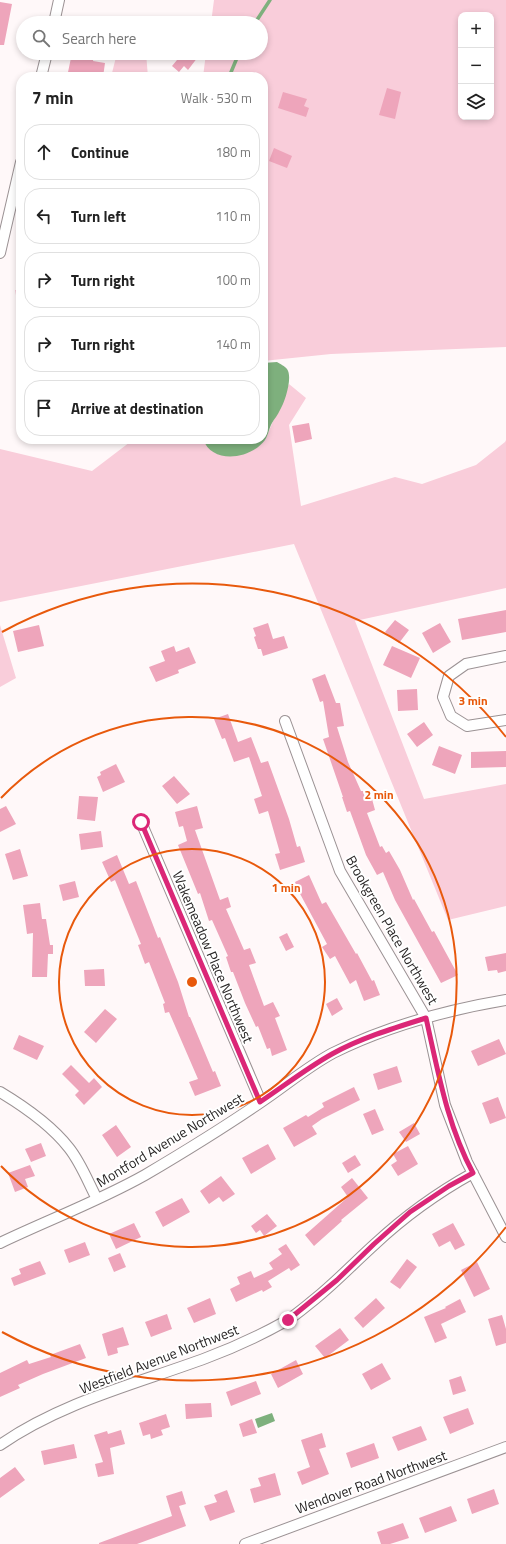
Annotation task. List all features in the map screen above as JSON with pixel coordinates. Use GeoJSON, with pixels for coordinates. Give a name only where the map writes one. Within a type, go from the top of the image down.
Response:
{"type":"FeatureCollection","features":[{"type":"Feature","properties":{"kind":"street"},"geometry":{"type":"LineString","coordinates":[[56,16],[59,0]]}},
{"type":"Feature","properties":{"kind":"street"},"geometry":{"type":"LineString","coordinates":[[42,72],[45,60]]}},
{"type":"Feature","properties":{"kind":"street"},"geometry":{"type":"LineString","coordinates":[[0,253],[16,184]]}},
{"type":"Feature","properties":{"kind":"street"},"geometry":{"type":"LineString","coordinates":[[506,656],[466,664],[449,676],[443,697],[451,716],[467,726],[506,720]]}},
{"type":"Feature","properties":{"kind":"street","name":"Brookgreen Place Northwest"},"geometry":{"type":"LineString","coordinates":[[285,721],[340,871],[426,1018]]}},
{"type":"Feature","properties":{"kind":"street","name":"Wakemeadow Place Northwest"},"geometry":{"type":"LineString","coordinates":[[141,822],[260,1102]]}},
{"type":"Feature","properties":{"kind":"street","name":"Montford Avenue Northwest"},"geometry":{"type":"LineString","coordinates":[[0,1243],[97,1200],[144,1175],[260,1102],[332,1054],[382,1032],[426,1018],[506,1000]]}},
{"type":"Feature","properties":{"kind":"street"},"geometry":{"type":"LineString","coordinates":[[426,1018],[445,1105],[467,1162],[506,1237]]}},
{"type":"Feature","properties":{"kind":"street"},"geometry":{"type":"LineString","coordinates":[[0,1092],[20,1104],[57,1135],[82,1168],[97,1200]]}},
{"type":"Feature","properties":{"kind":"street","name":"Westfield Avenue Northwest"},"geometry":{"type":"LineString","coordinates":[[0,1445],[53,1415],[110,1391],[207,1358],[266,1332],[288,1320],[337,1280],[410,1212],[449,1186],[473,1173]]}},
{"type":"Feature","properties":{"kind":"street","name":"Wendover Road Northwest"},"geometry":{"type":"LineString","coordinates":[[245,1544],[506,1447]]}},
{"type":"Feature","properties":{"kind":"shaded area"},"geometry":{"type":"Polygon","coordinates":[[[214,0],[506,0],[506,347],[331,354],[268,360],[268,72],[204,72],[205,60],[268,60],[268,16],[212,16],[214,0]]]}},
{"type":"Feature","properties":{"kind":"shaded area"},"geometry":{"type":"Polygon","coordinates":[[[115,60],[147,60],[148,72],[112,72],[115,60]]]}},
{"type":"Feature","properties":{"kind":"shaded area"},"geometry":{"type":"Polygon","coordinates":[[[277,362],[284,366],[289,373],[289,383],[282,406],[268,433],[268,363],[277,362]]]}},
{"type":"Feature","properties":{"kind":"shaded area"},"geometry":{"type":"Polygon","coordinates":[[[289,384],[306,398],[289,425],[301,506],[395,477],[422,484],[476,465],[506,440],[506,588],[355,621],[424,799],[506,784],[506,906],[448,920],[294,544],[0,602],[0,449],[92,471],[127,444],[268,444],[268,433],[289,384]]]}},
{"type":"Feature","properties":{"kind":"shaded area"},"geometry":{"type":"Polygon","coordinates":[[[206,444],[261,444],[251,452],[232,456],[223,456],[215,453],[206,444]]]}},
{"type":"Feature","properties":{"kind":"shaded area"},"geometry":{"type":"Polygon","coordinates":[[[0,625],[16,678],[0,687],[0,625]]]}},
{"type":"Feature","properties":{"kind":"shaded area"},"geometry":{"type":"Polygon","coordinates":[[[272,1413],[275,1421],[258,1428],[255,1419],[272,1413]]]}},
{"type":"Feature","properties":{"kind":"building"},"geometry":{"type":"Polygon","coordinates":[[[0,2],[12,4],[4,45],[0,45],[0,2]]]}},
{"type":"Feature","properties":{"kind":"building"},"geometry":{"type":"Polygon","coordinates":[[[71,60],[93,60],[105,63],[104,72],[68,72],[71,60]]]}},
{"type":"Feature","properties":{"kind":"building"},"geometry":{"type":"Polygon","coordinates":[[[177,60],[196,60],[188,70],[184,66],[179,72],[172,66],[177,60]]]}},
{"type":"Feature","properties":{"kind":"building"},"geometry":{"type":"Polygon","coordinates":[[[387,88],[401,92],[395,119],[379,115],[387,88]]]}},
{"type":"Feature","properties":{"kind":"building"},"geometry":{"type":"Polygon","coordinates":[[[283,92],[307,99],[304,106],[309,108],[306,117],[278,108],[283,92]]]}},
{"type":"Feature","properties":{"kind":"building"},"geometry":{"type":"Polygon","coordinates":[[[274,148],[292,156],[287,168],[269,161],[274,148]]]}},
{"type":"Feature","properties":{"kind":"building"},"geometry":{"type":"Polygon","coordinates":[[[309,423],[312,439],[295,443],[292,426],[309,423]]]}},
{"type":"Feature","properties":{"kind":"building"},"geometry":{"type":"Polygon","coordinates":[[[506,610],[506,632],[462,640],[458,619],[506,610]]]}},
{"type":"Feature","properties":{"kind":"building"},"geometry":{"type":"Polygon","coordinates":[[[395,620],[409,630],[399,643],[385,632],[395,620]]]}},
{"type":"Feature","properties":{"kind":"building"},"geometry":{"type":"Polygon","coordinates":[[[268,623],[273,639],[284,636],[288,648],[263,656],[261,649],[258,649],[253,628],[268,623]]]}},
{"type":"Feature","properties":{"kind":"building"},"geometry":{"type":"Polygon","coordinates":[[[440,623],[451,642],[433,653],[422,633],[440,623]]]}},
{"type":"Feature","properties":{"kind":"building"},"geometry":{"type":"Polygon","coordinates":[[[39,625],[44,646],[18,652],[13,631],[39,625]]]}},
{"type":"Feature","properties":{"kind":"building"},"geometry":{"type":"Polygon","coordinates":[[[174,646],[176,652],[189,647],[196,663],[178,670],[179,673],[156,682],[149,667],[165,661],[161,651],[174,646]]]}},
{"type":"Feature","properties":{"kind":"building"},"geometry":{"type":"Polygon","coordinates":[[[392,646],[420,658],[411,678],[383,665],[392,646]]]}},
{"type":"Feature","properties":{"kind":"building"},"geometry":{"type":"Polygon","coordinates":[[[325,674],[336,703],[340,703],[344,726],[337,727],[348,762],[361,791],[363,791],[366,801],[372,799],[375,810],[367,813],[380,847],[382,846],[386,853],[389,851],[400,870],[413,900],[414,899],[432,932],[434,931],[458,975],[441,983],[395,900],[383,872],[377,875],[366,855],[350,811],[347,812],[323,739],[329,737],[323,701],[320,702],[312,679],[325,674]]]}},
{"type":"Feature","properties":{"kind":"building"},"geometry":{"type":"Polygon","coordinates":[[[417,689],[418,710],[398,711],[397,690],[417,689]]]}},
{"type":"Feature","properties":{"kind":"building"},"geometry":{"type":"Polygon","coordinates":[[[228,714],[238,742],[251,737],[261,763],[268,761],[289,819],[297,847],[300,846],[305,862],[280,870],[275,854],[280,853],[268,811],[259,814],[254,799],[262,796],[249,757],[234,762],[225,738],[222,739],[214,719],[228,714]]]}},
{"type":"Feature","properties":{"kind":"building"},"geometry":{"type":"Polygon","coordinates":[[[424,722],[433,735],[417,747],[407,734],[424,722]]]}},
{"type":"Feature","properties":{"kind":"building"},"geometry":{"type":"Polygon","coordinates":[[[439,746],[462,755],[455,774],[432,765],[439,746]]]}},
{"type":"Feature","properties":{"kind":"building"},"geometry":{"type":"Polygon","coordinates":[[[506,751],[506,767],[471,768],[471,752],[506,751]]]}},
{"type":"Feature","properties":{"kind":"building"},"geometry":{"type":"Polygon","coordinates":[[[116,764],[125,782],[103,792],[97,777],[101,775],[100,772],[116,764]]]}},
{"type":"Feature","properties":{"kind":"building"},"geometry":{"type":"Polygon","coordinates":[[[174,776],[190,794],[177,804],[162,786],[174,776]]]}},
{"type":"Feature","properties":{"kind":"building"},"geometry":{"type":"Polygon","coordinates":[[[79,796],[98,797],[95,821],[77,819],[79,796]]]}},
{"type":"Feature","properties":{"kind":"building"},"geometry":{"type":"Polygon","coordinates":[[[6,806],[16,824],[0,832],[0,809],[6,806]]]}},
{"type":"Feature","properties":{"kind":"building"},"geometry":{"type":"Polygon","coordinates":[[[197,806],[203,828],[195,830],[220,900],[228,897],[231,907],[226,909],[244,950],[250,948],[256,963],[249,965],[264,1006],[273,1002],[280,1016],[275,1018],[287,1050],[272,1056],[270,1048],[267,1049],[258,1026],[256,1027],[233,972],[231,972],[226,957],[228,956],[212,920],[209,921],[200,893],[198,894],[178,845],[187,841],[183,826],[179,827],[175,812],[197,806]]]}},
{"type":"Feature","properties":{"kind":"building"},"geometry":{"type":"Polygon","coordinates":[[[101,831],[103,847],[81,850],[79,834],[101,831]]]}},
{"type":"Feature","properties":{"kind":"building"},"geometry":{"type":"Polygon","coordinates":[[[20,849],[28,876],[13,880],[5,854],[20,849]]]}},
{"type":"Feature","properties":{"kind":"building"},"geometry":{"type":"Polygon","coordinates":[[[117,855],[129,884],[136,881],[158,938],[160,937],[178,982],[189,1017],[213,1072],[215,1071],[221,1086],[195,1096],[189,1082],[198,1079],[169,1012],[165,1013],[163,1004],[165,1003],[149,962],[145,964],[138,945],[141,944],[115,880],[111,882],[102,862],[117,855]]]}},
{"type":"Feature","properties":{"kind":"building"},"geometry":{"type":"Polygon","coordinates":[[[309,875],[322,904],[326,902],[372,981],[374,980],[380,995],[364,1001],[356,980],[350,984],[335,956],[330,959],[322,947],[327,944],[295,882],[309,875]]]}},
{"type":"Feature","properties":{"kind":"building"},"geometry":{"type":"Polygon","coordinates":[[[75,881],[79,897],[63,901],[59,885],[75,881]]]}},
{"type":"Feature","properties":{"kind":"building"},"geometry":{"type":"Polygon","coordinates":[[[40,903],[42,919],[46,919],[50,945],[53,945],[53,954],[48,954],[47,977],[32,977],[33,933],[27,934],[23,905],[40,903]]]}},
{"type":"Feature","properties":{"kind":"building"},"geometry":{"type":"Polygon","coordinates":[[[287,933],[294,947],[286,951],[279,937],[287,933]]]}},
{"type":"Feature","properties":{"kind":"building"},"geometry":{"type":"Polygon","coordinates":[[[506,953],[506,971],[498,973],[497,970],[488,971],[485,957],[506,953]]]}},
{"type":"Feature","properties":{"kind":"building"},"geometry":{"type":"Polygon","coordinates":[[[104,969],[105,986],[85,986],[84,970],[104,969]]]}},
{"type":"Feature","properties":{"kind":"building"},"geometry":{"type":"Polygon","coordinates":[[[337,998],[343,1009],[332,1016],[326,1004],[337,998]]]}},
{"type":"Feature","properties":{"kind":"building"},"geometry":{"type":"Polygon","coordinates":[[[105,1009],[117,1019],[96,1043],[84,1032],[105,1009]]]}},
{"type":"Feature","properties":{"kind":"building"},"geometry":{"type":"Polygon","coordinates":[[[19,1035],[44,1046],[37,1060],[13,1049],[19,1035]]]}},
{"type":"Feature","properties":{"kind":"building"},"geometry":{"type":"Polygon","coordinates":[[[499,1039],[506,1054],[478,1066],[471,1051],[499,1039]]]}},
{"type":"Feature","properties":{"kind":"building"},"geometry":{"type":"Polygon","coordinates":[[[71,1065],[89,1083],[94,1078],[102,1087],[84,1105],[75,1095],[79,1091],[62,1074],[71,1065]]]}},
{"type":"Feature","properties":{"kind":"building"},"geometry":{"type":"Polygon","coordinates":[[[397,1066],[402,1082],[378,1090],[373,1074],[397,1066]]]}},
{"type":"Feature","properties":{"kind":"building"},"geometry":{"type":"Polygon","coordinates":[[[354,1087],[360,1100],[322,1119],[312,1126],[317,1134],[294,1147],[283,1128],[306,1115],[308,1117],[324,1107],[322,1103],[354,1087]]]}},
{"type":"Feature","properties":{"kind":"building"},"geometry":{"type":"Polygon","coordinates":[[[498,1097],[506,1118],[490,1124],[482,1103],[498,1097]]]}},
{"type":"Feature","properties":{"kind":"building"},"geometry":{"type":"Polygon","coordinates":[[[375,1109],[384,1130],[372,1135],[363,1114],[375,1109]]]}},
{"type":"Feature","properties":{"kind":"building"},"geometry":{"type":"Polygon","coordinates":[[[414,1123],[420,1134],[406,1142],[399,1132],[414,1123]]]}},
{"type":"Feature","properties":{"kind":"building"},"geometry":{"type":"Polygon","coordinates":[[[116,1125],[131,1147],[117,1157],[102,1135],[116,1125]]]}},
{"type":"Feature","properties":{"kind":"building"},"geometry":{"type":"Polygon","coordinates":[[[41,1143],[46,1156],[31,1162],[25,1149],[41,1143]]]}},
{"type":"Feature","properties":{"kind":"building"},"geometry":{"type":"Polygon","coordinates":[[[268,1144],[276,1159],[251,1174],[242,1158],[268,1144]]]}},
{"type":"Feature","properties":{"kind":"building"},"geometry":{"type":"Polygon","coordinates":[[[408,1146],[418,1164],[398,1176],[391,1165],[397,1161],[393,1154],[408,1146]]]}},
{"type":"Feature","properties":{"kind":"building"},"geometry":{"type":"Polygon","coordinates":[[[355,1155],[361,1165],[348,1173],[342,1163],[355,1155]]]}},
{"type":"Feature","properties":{"kind":"building"},"geometry":{"type":"Polygon","coordinates":[[[30,1165],[35,1176],[25,1179],[28,1187],[15,1192],[8,1173],[30,1165]]]}},
{"type":"Feature","properties":{"kind":"building"},"geometry":{"type":"Polygon","coordinates":[[[221,1176],[235,1194],[223,1202],[219,1197],[209,1204],[200,1191],[221,1176]]]}},
{"type":"Feature","properties":{"kind":"building"},"geometry":{"type":"Polygon","coordinates":[[[352,1178],[368,1198],[341,1220],[342,1221],[314,1246],[305,1235],[348,1197],[341,1187],[352,1178]]]}},
{"type":"Feature","properties":{"kind":"building"},"geometry":{"type":"Polygon","coordinates":[[[182,1198],[190,1212],[163,1227],[155,1212],[182,1198]]]}},
{"type":"Feature","properties":{"kind":"building"},"geometry":{"type":"Polygon","coordinates":[[[267,1214],[277,1226],[264,1236],[260,1230],[256,1233],[251,1226],[267,1214]]]}},
{"type":"Feature","properties":{"kind":"building"},"geometry":{"type":"Polygon","coordinates":[[[134,1223],[141,1237],[116,1249],[109,1234],[134,1223]]]}},
{"type":"Feature","properties":{"kind":"building"},"geometry":{"type":"Polygon","coordinates":[[[453,1223],[465,1245],[455,1250],[450,1241],[439,1247],[432,1234],[453,1223]]]}},
{"type":"Feature","properties":{"kind":"building"},"geometry":{"type":"Polygon","coordinates":[[[85,1242],[90,1255],[69,1263],[64,1250],[85,1242]]]}},
{"type":"Feature","properties":{"kind":"building"},"geometry":{"type":"Polygon","coordinates":[[[286,1244],[300,1265],[291,1271],[289,1268],[268,1281],[272,1287],[236,1302],[230,1289],[240,1284],[237,1277],[251,1271],[254,1278],[273,1269],[269,1263],[282,1254],[278,1249],[286,1244]]]}},
{"type":"Feature","properties":{"kind":"building"},"geometry":{"type":"Polygon","coordinates":[[[120,1253],[126,1267],[114,1272],[108,1258],[120,1253]]]}},
{"type":"Feature","properties":{"kind":"building"},"geometry":{"type":"Polygon","coordinates":[[[407,1259],[417,1267],[400,1289],[390,1282],[407,1259]]]}},
{"type":"Feature","properties":{"kind":"building"},"geometry":{"type":"Polygon","coordinates":[[[40,1261],[46,1274],[14,1286],[11,1278],[21,1274],[19,1269],[40,1261]]]}},
{"type":"Feature","properties":{"kind":"building"},"geometry":{"type":"Polygon","coordinates":[[[477,1262],[490,1289],[474,1297],[461,1270],[477,1262]]]}},
{"type":"Feature","properties":{"kind":"building"},"geometry":{"type":"Polygon","coordinates":[[[210,1298],[216,1314],[194,1323],[187,1308],[210,1298]]]}},
{"type":"Feature","properties":{"kind":"building"},"geometry":{"type":"Polygon","coordinates":[[[376,1298],[385,1308],[363,1328],[354,1318],[376,1298]]]}},
{"type":"Feature","properties":{"kind":"building"},"geometry":{"type":"Polygon","coordinates":[[[460,1299],[466,1312],[441,1324],[447,1338],[435,1343],[424,1317],[446,1308],[445,1307],[460,1299]]]}},
{"type":"Feature","properties":{"kind":"building"},"geometry":{"type":"Polygon","coordinates":[[[167,1314],[172,1329],[151,1337],[145,1322],[167,1314]]]}},
{"type":"Feature","properties":{"kind":"building"},"geometry":{"type":"Polygon","coordinates":[[[502,1315],[506,1329],[506,1343],[496,1346],[488,1319],[502,1315]]]}},
{"type":"Feature","properties":{"kind":"building"},"geometry":{"type":"Polygon","coordinates":[[[123,1327],[129,1345],[117,1348],[118,1353],[108,1356],[102,1334],[123,1327]]]}},
{"type":"Feature","properties":{"kind":"building"},"geometry":{"type":"Polygon","coordinates":[[[340,1328],[349,1340],[325,1358],[315,1346],[340,1328]]]}},
{"type":"Feature","properties":{"kind":"building"},"geometry":{"type":"Polygon","coordinates":[[[80,1344],[86,1358],[18,1385],[20,1388],[0,1397],[0,1373],[27,1360],[29,1364],[51,1357],[50,1355],[80,1344]]]}},
{"type":"Feature","properties":{"kind":"building"},"geometry":{"type":"Polygon","coordinates":[[[296,1360],[303,1374],[278,1388],[271,1374],[296,1360]]]}},
{"type":"Feature","properties":{"kind":"building"},"geometry":{"type":"Polygon","coordinates":[[[382,1363],[391,1379],[371,1390],[362,1374],[382,1363]]]}},
{"type":"Feature","properties":{"kind":"building"},"geometry":{"type":"Polygon","coordinates":[[[461,1376],[466,1391],[453,1395],[449,1380],[461,1376]]]}},
{"type":"Feature","properties":{"kind":"building"},"geometry":{"type":"Polygon","coordinates":[[[256,1381],[261,1394],[231,1406],[226,1392],[256,1381]]]}},
{"type":"Feature","properties":{"kind":"building"},"geometry":{"type":"Polygon","coordinates":[[[211,1403],[212,1417],[186,1419],[185,1404],[211,1403]]]}},
{"type":"Feature","properties":{"kind":"building"},"geometry":{"type":"Polygon","coordinates":[[[468,1408],[474,1424],[450,1434],[443,1417],[468,1408]]]}},
{"type":"Feature","properties":{"kind":"building"},"geometry":{"type":"Polygon","coordinates":[[[166,1414],[170,1427],[161,1430],[163,1435],[151,1439],[150,1434],[143,1436],[139,1423],[166,1414]]]}},
{"type":"Feature","properties":{"kind":"building"},"geometry":{"type":"Polygon","coordinates":[[[252,1419],[257,1433],[243,1437],[239,1424],[252,1419]]]}},
{"type":"Feature","properties":{"kind":"building"},"geometry":{"type":"Polygon","coordinates":[[[421,1426],[427,1440],[398,1451],[392,1437],[421,1426]]]}},
{"type":"Feature","properties":{"kind":"building"},"geometry":{"type":"Polygon","coordinates":[[[121,1430],[125,1444],[110,1448],[114,1474],[98,1477],[95,1464],[103,1462],[94,1435],[107,1431],[108,1434],[121,1430]]]}},
{"type":"Feature","properties":{"kind":"building"},"geometry":{"type":"Polygon","coordinates":[[[322,1433],[326,1447],[319,1449],[329,1474],[302,1485],[297,1472],[310,1467],[301,1440],[322,1433]]]}},
{"type":"Feature","properties":{"kind":"building"},"geometry":{"type":"Polygon","coordinates":[[[374,1443],[379,1458],[351,1468],[346,1453],[374,1443]]]}},
{"type":"Feature","properties":{"kind":"building"},"geometry":{"type":"Polygon","coordinates":[[[74,1444],[77,1458],[44,1465],[41,1451],[74,1444]]]}},
{"type":"Feature","properties":{"kind":"building"},"geometry":{"type":"Polygon","coordinates":[[[15,1467],[25,1480],[0,1498],[0,1478],[15,1467]]]}},
{"type":"Feature","properties":{"kind":"building"},"geometry":{"type":"Polygon","coordinates":[[[275,1473],[281,1495],[254,1503],[250,1489],[261,1486],[258,1478],[275,1473]]]}},
{"type":"Feature","properties":{"kind":"building"},"geometry":{"type":"Polygon","coordinates":[[[494,1489],[499,1504],[472,1514],[467,1499],[494,1489]]]}},
{"type":"Feature","properties":{"kind":"building"},"geometry":{"type":"Polygon","coordinates":[[[227,1490],[235,1512],[210,1521],[204,1506],[217,1502],[214,1495],[227,1490]]]}},
{"type":"Feature","properties":{"kind":"building"},"geometry":{"type":"Polygon","coordinates":[[[182,1491],[186,1504],[179,1506],[186,1526],[137,1544],[99,1544],[172,1516],[166,1496],[182,1491]]]}},
{"type":"Feature","properties":{"kind":"building"},"geometry":{"type":"Polygon","coordinates":[[[451,1506],[457,1521],[425,1533],[419,1518],[451,1506]]]}},
{"type":"Feature","properties":{"kind":"building"},"geometry":{"type":"Polygon","coordinates":[[[403,1523],[409,1538],[390,1544],[381,1544],[377,1532],[403,1523]]]}},
{"type":"Feature","properties":{"kind":"waterway"},"geometry":{"type":"LineString","coordinates":[[260,16],[270,0]]}},
{"type":"Feature","properties":{"kind":"waterway"},"geometry":{"type":"LineString","coordinates":[[231,72],[236,60]]}},
{"type":"Feature","properties":{"kind":"route"},"geometry":{"type":"LineString","coordinates":[[141,822],[260,1102],[332,1054],[382,1032],[426,1018],[445,1105],[467,1162],[473,1173],[449,1186],[410,1212],[337,1280],[300,1312],[288,1320]]}}]}
